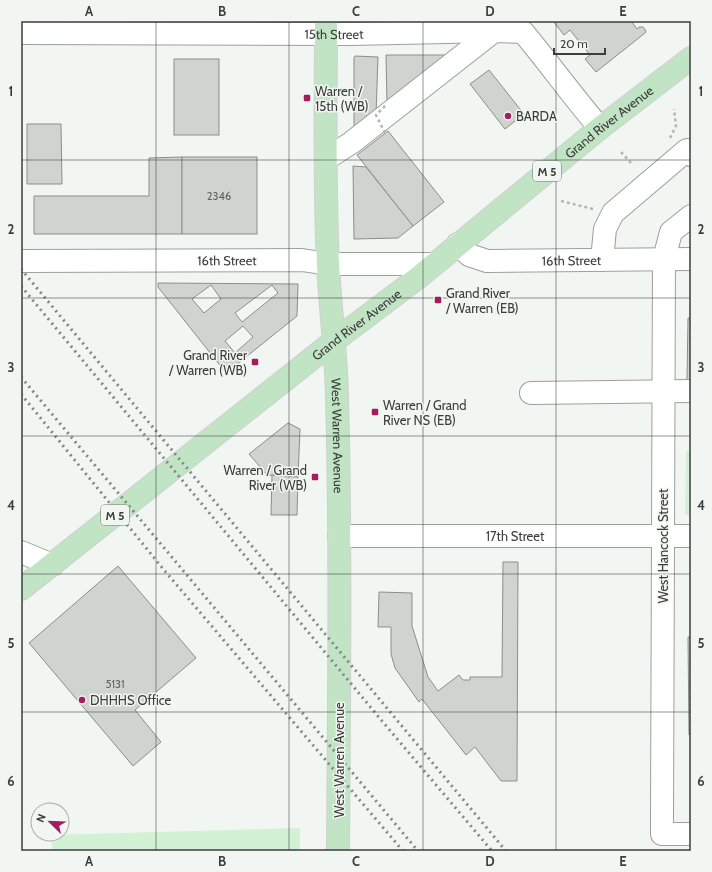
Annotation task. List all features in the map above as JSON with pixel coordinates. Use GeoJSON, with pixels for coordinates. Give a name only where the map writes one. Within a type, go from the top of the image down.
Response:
{"type":"FeatureCollection","features":[{"type":"Feature","properties":{"kind":"main road","name":"West Warren Avenue"},"geometry":{"type":"LineString","coordinates":[[326,27],[328,264],[337,393],[339,536],[338,851]]}},
{"type":"Feature","properties":{"kind":"main road","name":"Grand River Avenue"},"geometry":{"type":"LineString","coordinates":[[21,589],[52,566],[334,341],[393,297],[600,128],[691,58]]}},
{"type":"Feature","properties":{"kind":"street","name":"15th Street"},"geometry":{"type":"LineString","coordinates":[[21,32],[467,26],[494,31],[523,32],[544,57],[573,97],[600,128]]}},
{"type":"Feature","properties":{"kind":"street"},"geometry":{"type":"LineString","coordinates":[[326,159],[351,143],[494,31]]}},
{"type":"Feature","properties":{"kind":"street"},"geometry":{"type":"LineString","coordinates":[[602,260],[605,228],[613,213],[687,150],[691,155]]}},
{"type":"Feature","properties":{"kind":"street","name":"West Hancock Street"},"geometry":{"type":"LineString","coordinates":[[691,216],[671,232],[664,259],[662,834],[691,834]]}},
{"type":"Feature","properties":{"kind":"street","name":"16th Street"},"geometry":{"type":"LineString","coordinates":[[458,244],[469,255],[487,262],[691,259]]}},
{"type":"Feature","properties":{"kind":"street","name":"16th Street"},"geometry":{"type":"LineString","coordinates":[[21,261],[302,260],[328,264],[433,264]]}},
{"type":"Feature","properties":{"kind":"street"},"geometry":{"type":"LineString","coordinates":[[531,393],[691,391]]}},
{"type":"Feature","properties":{"kind":"street","name":"17th Street"},"geometry":{"type":"LineString","coordinates":[[339,536],[691,536]]}},
{"type":"Feature","properties":{"kind":"street"},"geometry":{"type":"LineString","coordinates":[[21,552],[52,566]]}},
{"type":"Feature","properties":{"kind":"path"},"geometry":{"type":"LineString","coordinates":[[385,133],[376,115],[387,104]]}},
{"type":"Feature","properties":{"kind":"path"},"geometry":{"type":"LineString","coordinates":[[668,140],[676,126],[674,109]]}},
{"type":"Feature","properties":{"kind":"path"},"geometry":{"type":"LineString","coordinates":[[621,152],[631,163]]}},
{"type":"Feature","properties":{"kind":"path"},"geometry":{"type":"LineString","coordinates":[[561,201],[595,209]]}},
{"type":"Feature","properties":{"kind":"green space"},"geometry":{"type":"Polygon","coordinates":[[[686,451],[691,451],[691,515],[685,515],[686,451]]]}},
{"type":"Feature","properties":{"kind":"green space"},"geometry":{"type":"Polygon","coordinates":[[[300,828],[300,851],[53,851],[51,842],[70,842],[70,834],[300,828]]]}},
{"type":"Feature","properties":{"kind":"building"},"geometry":{"type":"Polygon","coordinates":[[[553,21],[631,21],[637,29],[639,27],[643,27],[646,31],[596,72],[585,59],[590,55],[570,30],[564,35],[553,21]]]}},
{"type":"Feature","properties":{"kind":"building"},"geometry":{"type":"Polygon","coordinates":[[[386,55],[448,55],[387,104],[386,55]]]}},
{"type":"Feature","properties":{"kind":"building"},"geometry":{"type":"Polygon","coordinates":[[[355,56],[378,57],[376,115],[354,132],[354,58],[355,56]]]}},
{"type":"Feature","properties":{"kind":"building"},"geometry":{"type":"Polygon","coordinates":[[[174,59],[219,59],[219,135],[174,135],[174,59]]]}},
{"type":"Feature","properties":{"kind":"building"},"geometry":{"type":"Polygon","coordinates":[[[489,70],[524,114],[505,129],[470,84],[489,70]]]}},
{"type":"Feature","properties":{"kind":"building"},"geometry":{"type":"Polygon","coordinates":[[[27,124],[61,124],[62,184],[27,184],[27,124]]]}},
{"type":"Feature","properties":{"kind":"building"},"geometry":{"type":"Polygon","coordinates":[[[388,131],[444,202],[413,226],[357,155],[388,131]]]}},
{"type":"Feature","properties":{"kind":"building"},"geometry":{"type":"Polygon","coordinates":[[[182,157],[182,234],[34,234],[34,196],[149,196],[149,158],[182,157]]]}},
{"type":"Feature","properties":{"kind":"building"},"geometry":{"type":"Polygon","coordinates":[[[182,157],[257,157],[257,234],[182,234],[182,157]]]}},
{"type":"Feature","properties":{"kind":"building"},"geometry":{"type":"Polygon","coordinates":[[[353,166],[366,167],[413,226],[398,238],[354,239],[353,166]]]}},
{"type":"Feature","properties":{"kind":"building"},"geometry":{"type":"Polygon","coordinates":[[[158,283],[298,284],[297,316],[226,373],[158,287],[158,283]],[[211,285],[192,299],[204,313],[221,299],[211,285]],[[272,285],[235,313],[242,322],[278,293],[272,285]],[[243,326],[225,341],[235,353],[253,337],[243,326]]]}},
{"type":"Feature","properties":{"kind":"building"},"geometry":{"type":"Polygon","coordinates":[[[688,318],[691,318],[691,381],[687,380],[688,318]]]}},
{"type":"Feature","properties":{"kind":"building"},"geometry":{"type":"Polygon","coordinates":[[[288,423],[300,429],[298,477],[267,475],[249,454],[288,423]]]}},
{"type":"Feature","properties":{"kind":"building"},"geometry":{"type":"Polygon","coordinates":[[[272,475],[298,477],[297,515],[271,515],[272,475]]]}},
{"type":"Feature","properties":{"kind":"building"},"geometry":{"type":"Polygon","coordinates":[[[503,562],[518,562],[517,781],[501,781],[475,747],[466,755],[422,699],[419,702],[395,668],[391,654],[391,627],[378,627],[379,592],[412,593],[412,626],[428,677],[438,691],[459,675],[463,680],[470,680],[470,677],[502,677],[503,562]]]}},
{"type":"Feature","properties":{"kind":"building"},"geometry":{"type":"Polygon","coordinates":[[[118,566],[196,658],[135,710],[161,742],[133,766],[29,643],[118,566]]]}},
{"type":"Feature","properties":{"kind":"building"},"geometry":{"type":"Polygon","coordinates":[[[688,637],[691,637],[691,735],[689,735],[688,637]]]}},
{"type":"Feature","properties":{"kind":"railway"},"geometry":{"type":"LineString","coordinates":[[21,269],[506,851]]}},
{"type":"Feature","properties":{"kind":"railway"},"geometry":{"type":"LineString","coordinates":[[21,286],[382,721],[492,851]]}},
{"type":"Feature","properties":{"kind":"railway"},"geometry":{"type":"LineString","coordinates":[[21,377],[418,851]]}},
{"type":"Feature","properties":{"kind":"railway"},"geometry":{"type":"LineString","coordinates":[[21,394],[164,570],[403,851]]}},
{"type":"Feature","properties":{"kind":"place","name":"Warren / 15th (WB)"},"geometry":{"type":"Point","coordinates":[307,98]}},
{"type":"Feature","properties":{"kind":"place","name":"BARDA"},"geometry":{"type":"Point","coordinates":[508,116]}},
{"type":"Feature","properties":{"kind":"place","name":"Grand River / Warren (EB)"},"geometry":{"type":"Point","coordinates":[438,300]}},
{"type":"Feature","properties":{"kind":"place","name":"Grand River / Warren (WB)"},"geometry":{"type":"Point","coordinates":[255,362]}},
{"type":"Feature","properties":{"kind":"place","name":"Warren / Grand River NS (EB)"},"geometry":{"type":"Point","coordinates":[375,412]}},
{"type":"Feature","properties":{"kind":"place","name":"Warren / Grand River (WB)"},"geometry":{"type":"Point","coordinates":[315,477]}},
{"type":"Feature","properties":{"kind":"place","name":"DHHHS Office"},"geometry":{"type":"Point","coordinates":[82,700]}}]}
